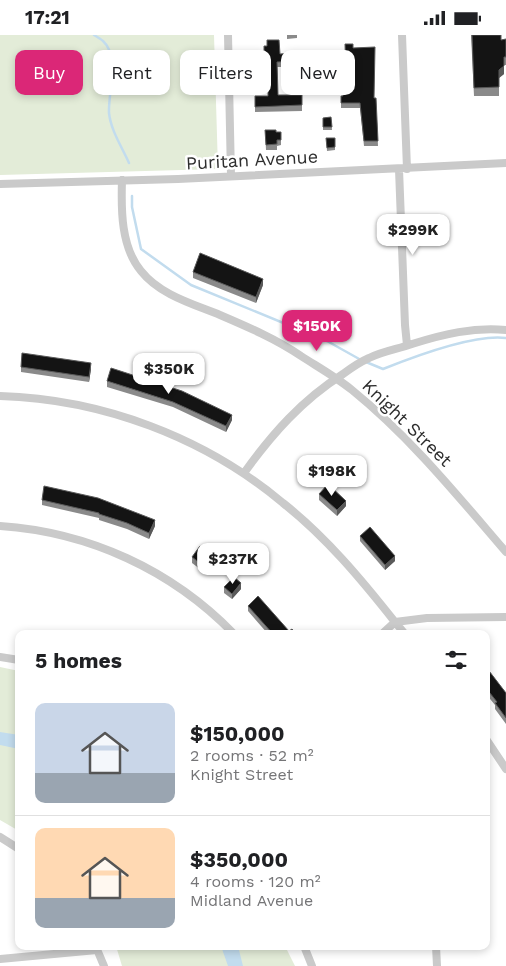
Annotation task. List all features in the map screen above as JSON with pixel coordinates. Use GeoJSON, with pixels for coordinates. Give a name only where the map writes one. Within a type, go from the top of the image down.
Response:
{"type":"FeatureCollection","features":[{"type":"Feature","properties":{"kind":"street"},"geometry":{"type":"LineString","coordinates":[[228,35],[230,176]]}},
{"type":"Feature","properties":{"kind":"street"},"geometry":{"type":"LineString","coordinates":[[402,35],[405,325],[407,345]]}},
{"type":"Feature","properties":{"kind":"street","name":"Puritan Avenue"},"geometry":{"type":"LineString","coordinates":[[0,184],[403,169],[506,163]]}},
{"type":"Feature","properties":{"kind":"street","name":"Knight Street"},"geometry":{"type":"LineString","coordinates":[[122,180],[122,211],[128,244],[135,262],[148,278],[171,295],[237,322],[281,343],[351,389],[411,444],[506,552]]}},
{"type":"Feature","properties":{"kind":"street"},"geometry":{"type":"LineString","coordinates":[[244,473],[282,423],[321,387],[369,358],[455,332],[473,329],[506,330]]}},
{"type":"Feature","properties":{"kind":"street"},"geometry":{"type":"LineString","coordinates":[[0,396],[36,398],[72,404],[124,417],[176,437],[208,452],[244,473],[284,503],[346,563],[402,630]]}},
{"type":"Feature","properties":{"kind":"street"},"geometry":{"type":"LineString","coordinates":[[0,526],[38,530],[62,535],[109,550],[132,560],[185,591],[230,630]]}},
{"type":"Feature","properties":{"kind":"street"},"geometry":{"type":"LineString","coordinates":[[386,630],[395,622],[427,618],[506,617]]}},
{"type":"Feature","properties":{"kind":"street"},"geometry":{"type":"LineString","coordinates":[[0,657],[15,659]]}},
{"type":"Feature","properties":{"kind":"street"},"geometry":{"type":"LineString","coordinates":[[490,745],[506,769]]}},
{"type":"Feature","properties":{"kind":"street"},"geometry":{"type":"LineString","coordinates":[[0,837],[15,846]]}},
{"type":"Feature","properties":{"kind":"street"},"geometry":{"type":"LineString","coordinates":[[0,959],[79,950]]}},
{"type":"Feature","properties":{"kind":"street"},"geometry":{"type":"LineString","coordinates":[[97,950],[104,966]]}},
{"type":"Feature","properties":{"kind":"street"},"geometry":{"type":"LineString","coordinates":[[306,950],[312,966]]}},
{"type":"Feature","properties":{"kind":"street"},"geometry":{"type":"LineString","coordinates":[[436,950],[437,966]]}},
{"type":"Feature","properties":{"kind":"green space"},"geometry":{"type":"Polygon","coordinates":[[[0,35],[214,35],[214,50],[180,50],[180,95],[216,95],[218,169],[0,175],[0,35]]]}},
{"type":"Feature","properties":{"kind":"green space"},"geometry":{"type":"Polygon","coordinates":[[[0,667],[15,670],[15,829],[0,820],[0,667]]]}},
{"type":"Feature","properties":{"kind":"green space"},"geometry":{"type":"Polygon","coordinates":[[[117,950],[287,950],[295,966],[122,966],[117,950]]]}},
{"type":"Feature","properties":{"kind":"water"},"geometry":{"type":"Polygon","coordinates":[[[0,732],[15,734],[15,748],[0,745],[0,732]]]}},
{"type":"Feature","properties":{"kind":"water"},"geometry":{"type":"Polygon","coordinates":[[[222,950],[239,950],[243,966],[228,966],[222,950]]]}},
{"type":"Feature","properties":{"kind":"building"},"geometry":{"type":"Polygon","coordinates":[[[472,35],[501,35],[501,40],[506,39],[506,57],[504,57],[504,66],[499,70],[499,87],[474,88],[472,35]]]}},
{"type":"Feature","properties":{"kind":"building"},"geometry":{"type":"Polygon","coordinates":[[[267,40],[279,40],[281,62],[277,62],[278,95],[302,95],[302,105],[255,107],[255,96],[271,95],[271,50],[264,50],[264,46],[267,46],[267,40]]]}},
{"type":"Feature","properties":{"kind":"building"},"geometry":{"type":"Polygon","coordinates":[[[345,44],[353,44],[353,48],[375,47],[374,98],[376,98],[378,141],[364,141],[360,103],[341,103],[341,96],[355,95],[355,50],[345,50],[345,44]]]}},
{"type":"Feature","properties":{"kind":"building"},"geometry":{"type":"Polygon","coordinates":[[[331,117],[332,127],[323,127],[323,118],[331,117]]]}},
{"type":"Feature","properties":{"kind":"building"},"geometry":{"type":"Polygon","coordinates":[[[265,130],[281,132],[281,140],[277,140],[277,144],[266,145],[265,130]]]}},
{"type":"Feature","properties":{"kind":"building"},"geometry":{"type":"Polygon","coordinates":[[[326,138],[335,138],[335,147],[327,148],[326,138]]]}},
{"type":"Feature","properties":{"kind":"building"},"geometry":{"type":"Polygon","coordinates":[[[200,253],[263,279],[256,297],[193,272],[200,253]]]}},
{"type":"Feature","properties":{"kind":"building"},"geometry":{"type":"Polygon","coordinates":[[[22,353],[91,363],[89,377],[21,367],[22,353]]]}},
{"type":"Feature","properties":{"kind":"building"},"geometry":{"type":"Polygon","coordinates":[[[111,368],[182,391],[232,415],[226,426],[173,402],[107,381],[111,368]]]}},
{"type":"Feature","properties":{"kind":"building"},"geometry":{"type":"Polygon","coordinates":[[[328,484],[346,501],[337,510],[319,494],[328,484]]]}},
{"type":"Feature","properties":{"kind":"building"},"geometry":{"type":"Polygon","coordinates":[[[44,486],[98,498],[155,520],[149,533],[99,513],[42,500],[44,486]]]}},
{"type":"Feature","properties":{"kind":"building"},"geometry":{"type":"Polygon","coordinates":[[[370,527],[395,556],[385,565],[360,536],[370,527]]]}},
{"type":"Feature","properties":{"kind":"building"},"geometry":{"type":"Polygon","coordinates":[[[200,546],[208,552],[200,563],[192,557],[200,546]]]}},
{"type":"Feature","properties":{"kind":"building"},"geometry":{"type":"Polygon","coordinates":[[[234,577],[241,583],[232,594],[224,587],[234,577]]]}},
{"type":"Feature","properties":{"kind":"building"},"geometry":{"type":"Polygon","coordinates":[[[258,596],[288,630],[269,630],[248,606],[258,596]]]}},
{"type":"Feature","properties":{"kind":"building"},"geometry":{"type":"Polygon","coordinates":[[[490,672],[506,693],[506,718],[495,703],[497,702],[490,693],[490,672]]]}},
{"type":"Feature","properties":{"kind":"waterway"},"geometry":{"type":"LineString","coordinates":[[94,35],[103,41],[111,56],[110,120],[114,133],[129,163]]}},
{"type":"Feature","properties":{"kind":"waterway"},"geometry":{"type":"LineString","coordinates":[[132,196],[132,207],[141,249],[191,285],[327,341],[361,360]]}},
{"type":"Feature","properties":{"kind":"waterway"},"geometry":{"type":"LineString","coordinates":[[366,362],[383,369],[461,343],[478,339],[506,338]]}}]}
